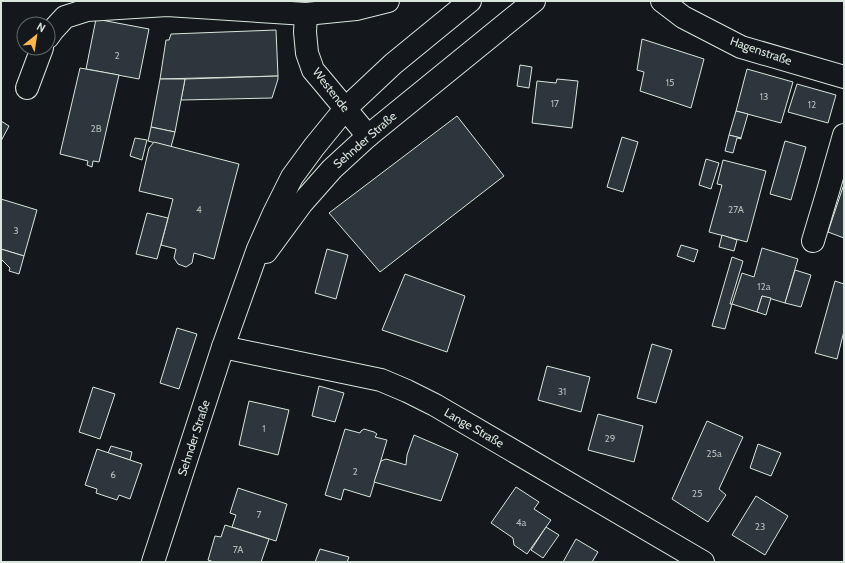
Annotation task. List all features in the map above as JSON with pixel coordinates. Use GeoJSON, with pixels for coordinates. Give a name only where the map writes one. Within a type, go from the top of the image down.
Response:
{"type":"FeatureCollection","features":[{"type":"Feature","properties":{"kind":"main road"},"geometry":{"type":"LineString","coordinates":[[56,26],[65,17],[87,10],[167,5],[306,14],[356,9],[388,1]]}},
{"type":"Feature","properties":{"kind":"main road","name":"Sehnder Straße"},"geometry":{"type":"LineString","coordinates":[[153,562],[223,347],[258,249],[292,177],[345,109],[393,64],[470,1]]}},
{"type":"Feature","properties":{"kind":"main road","name":"Sehnder Straße"},"geometry":{"type":"LineString","coordinates":[[236,313],[250,280],[264,255],[302,203],[332,169],[368,136],[534,1]]}},
{"type":"Feature","properties":{"kind":"main road","name":"Hagenstraße"},"geometry":{"type":"LineString","coordinates":[[662,1],[683,17],[741,47],[844,77]]}},
{"type":"Feature","properties":{"kind":"main road","name":"Westende"},"geometry":{"type":"LineString","coordinates":[[306,14],[305,32],[307,53],[313,70],[368,136]]}},
{"type":"Feature","properties":{"kind":"main road"},"geometry":{"type":"LineString","coordinates":[[27,88],[39,56]]}},
{"type":"Feature","properties":{"kind":"main road"},"geometry":{"type":"LineString","coordinates":[[813,241],[844,135]]}},
{"type":"Feature","properties":{"kind":"main road","name":"Lange Straße"},"geometry":{"type":"LineString","coordinates":[[223,347],[380,380],[407,391],[435,405],[703,562]]}},
{"type":"Feature","properties":{"kind":"building"},"geometry":{"type":"Polygon","coordinates":[[[96,19],[149,29],[139,79],[86,69],[96,19]]]}},
{"type":"Feature","properties":{"kind":"building"},"geometry":{"type":"Polygon","coordinates":[[[276,30],[278,76],[160,79],[166,40],[169,40],[171,34],[276,30]]]}},
{"type":"Feature","properties":{"kind":"building"},"geometry":{"type":"Polygon","coordinates":[[[642,39],[704,59],[691,108],[640,91],[644,72],[637,70],[642,39]]]}},
{"type":"Feature","properties":{"kind":"building"},"geometry":{"type":"Polygon","coordinates":[[[520,65],[532,67],[529,88],[517,86],[520,65]]]}},
{"type":"Feature","properties":{"kind":"building"},"geometry":{"type":"Polygon","coordinates":[[[80,68],[119,75],[99,162],[93,161],[92,167],[87,165],[88,161],[60,154],[80,68]]]}},
{"type":"Feature","properties":{"kind":"building"},"geometry":{"type":"Polygon","coordinates":[[[747,69],[793,82],[781,123],[736,111],[747,69]]]}},
{"type":"Feature","properties":{"kind":"building"},"geometry":{"type":"Polygon","coordinates":[[[278,76],[272,98],[181,100],[185,79],[278,76]]]}},
{"type":"Feature","properties":{"kind":"building"},"geometry":{"type":"Polygon","coordinates":[[[160,79],[185,79],[175,132],[151,127],[160,79]]]}},
{"type":"Feature","properties":{"kind":"building"},"geometry":{"type":"Polygon","coordinates":[[[557,79],[578,81],[572,128],[532,123],[537,81],[556,83],[557,79]]]}},
{"type":"Feature","properties":{"kind":"building"},"geometry":{"type":"Polygon","coordinates":[[[797,84],[836,95],[828,123],[788,112],[797,84]]]}},
{"type":"Feature","properties":{"kind":"building"},"geometry":{"type":"Polygon","coordinates":[[[736,111],[748,114],[741,138],[729,135],[736,111]]]}},
{"type":"Feature","properties":{"kind":"building"},"geometry":{"type":"Polygon","coordinates":[[[457,116],[504,176],[380,272],[329,213],[457,116]]]}},
{"type":"Feature","properties":{"kind":"building"},"geometry":{"type":"Polygon","coordinates":[[[1,121],[9,126],[1,141],[1,121]]]}},
{"type":"Feature","properties":{"kind":"building"},"geometry":{"type":"Polygon","coordinates":[[[151,127],[175,132],[171,147],[148,141],[151,127]]]}},
{"type":"Feature","properties":{"kind":"building"},"geometry":{"type":"Polygon","coordinates":[[[729,135],[741,138],[737,138],[733,153],[725,151],[729,135]]]}},
{"type":"Feature","properties":{"kind":"building"},"geometry":{"type":"Polygon","coordinates":[[[622,137],[638,142],[623,192],[607,187],[622,137]]]}},
{"type":"Feature","properties":{"kind":"building"},"geometry":{"type":"Polygon","coordinates":[[[135,138],[147,140],[142,160],[130,156],[135,138]]]}},
{"type":"Feature","properties":{"kind":"building"},"geometry":{"type":"Polygon","coordinates":[[[785,141],[806,147],[791,200],[770,194],[785,141]]]}},
{"type":"Feature","properties":{"kind":"building"},"geometry":{"type":"Polygon","coordinates":[[[154,142],[239,164],[214,259],[194,253],[192,263],[186,267],[178,264],[174,258],[176,249],[161,245],[173,199],[139,191],[149,148],[154,142]]]}},
{"type":"Feature","properties":{"kind":"building"},"geometry":{"type":"Polygon","coordinates":[[[706,159],[719,163],[711,189],[699,185],[706,159]]]}},
{"type":"Feature","properties":{"kind":"building"},"geometry":{"type":"Polygon","coordinates":[[[723,160],[766,171],[747,242],[709,232],[722,185],[717,184],[723,160]]]}},
{"type":"Feature","properties":{"kind":"building"},"geometry":{"type":"Polygon","coordinates":[[[844,184],[844,238],[828,232],[844,184]]]}},
{"type":"Feature","properties":{"kind":"building"},"geometry":{"type":"Polygon","coordinates":[[[1,199],[37,210],[24,256],[1,249],[1,199]]]}},
{"type":"Feature","properties":{"kind":"building"},"geometry":{"type":"Polygon","coordinates":[[[147,213],[168,218],[157,259],[136,254],[147,213]]]}},
{"type":"Feature","properties":{"kind":"building"},"geometry":{"type":"Polygon","coordinates":[[[722,235],[737,240],[734,251],[719,247],[722,235]]]}},
{"type":"Feature","properties":{"kind":"building"},"geometry":{"type":"Polygon","coordinates":[[[681,245],[698,250],[694,262],[677,256],[681,245]]]}},
{"type":"Feature","properties":{"kind":"building"},"geometry":{"type":"Polygon","coordinates":[[[762,248],[798,259],[785,303],[762,296],[757,312],[732,304],[742,273],[754,277],[762,248]]]}},
{"type":"Feature","properties":{"kind":"building"},"geometry":{"type":"Polygon","coordinates":[[[1,249],[24,256],[19,274],[9,271],[10,268],[1,259],[1,249]]]}},
{"type":"Feature","properties":{"kind":"building"},"geometry":{"type":"Polygon","coordinates":[[[327,249],[348,255],[336,299],[315,293],[327,249]]]}},
{"type":"Feature","properties":{"kind":"building"},"geometry":{"type":"Polygon","coordinates":[[[732,257],[743,261],[730,304],[732,304],[725,329],[712,326],[732,257]]]}},
{"type":"Feature","properties":{"kind":"building"},"geometry":{"type":"Polygon","coordinates":[[[795,270],[811,275],[801,307],[785,303],[795,270]]]}},
{"type":"Feature","properties":{"kind":"building"},"geometry":{"type":"Polygon","coordinates":[[[405,274],[465,296],[447,352],[382,330],[405,274]]]}},
{"type":"Feature","properties":{"kind":"building"},"geometry":{"type":"Polygon","coordinates":[[[835,281],[844,284],[844,331],[837,359],[815,353],[835,281]]]}},
{"type":"Feature","properties":{"kind":"building"},"geometry":{"type":"Polygon","coordinates":[[[762,296],[771,298],[766,315],[757,312],[762,296]]]}},
{"type":"Feature","properties":{"kind":"building"},"geometry":{"type":"Polygon","coordinates":[[[177,328],[197,334],[179,389],[160,383],[177,328]]]}},
{"type":"Feature","properties":{"kind":"building"},"geometry":{"type":"Polygon","coordinates":[[[652,344],[672,350],[656,403],[637,398],[652,344]]]}},
{"type":"Feature","properties":{"kind":"building"},"geometry":{"type":"Polygon","coordinates":[[[547,366],[590,377],[581,412],[538,400],[547,366]]]}},
{"type":"Feature","properties":{"kind":"building"},"geometry":{"type":"Polygon","coordinates":[[[319,386],[344,393],[335,422],[312,416],[319,386]]]}},
{"type":"Feature","properties":{"kind":"building"},"geometry":{"type":"Polygon","coordinates":[[[93,387],[115,394],[100,439],[79,432],[93,387]]]}},
{"type":"Feature","properties":{"kind":"building"},"geometry":{"type":"Polygon","coordinates":[[[249,401],[289,410],[278,455],[239,445],[249,401]]]}},
{"type":"Feature","properties":{"kind":"building"},"geometry":{"type":"Polygon","coordinates":[[[598,414],[643,426],[634,462],[588,450],[598,414]]]}},
{"type":"Feature","properties":{"kind":"building"},"geometry":{"type":"Polygon","coordinates":[[[707,421],[743,437],[719,489],[726,495],[708,522],[672,499],[707,421]]]}},
{"type":"Feature","properties":{"kind":"building"},"geometry":{"type":"Polygon","coordinates":[[[345,429],[360,433],[364,429],[377,434],[375,437],[387,440],[370,497],[344,489],[341,500],[325,495],[345,429]]]}},
{"type":"Feature","properties":{"kind":"building"},"geometry":{"type":"Polygon","coordinates":[[[414,435],[458,454],[441,501],[374,482],[381,461],[386,459],[406,465],[407,455],[414,435]]]}},
{"type":"Feature","properties":{"kind":"building"},"geometry":{"type":"Polygon","coordinates":[[[758,444],[781,453],[771,476],[750,468],[758,444]]]}},
{"type":"Feature","properties":{"kind":"building"},"geometry":{"type":"Polygon","coordinates":[[[111,446],[132,452],[130,460],[108,453],[111,446]]]}},
{"type":"Feature","properties":{"kind":"building"},"geometry":{"type":"Polygon","coordinates":[[[97,449],[142,464],[130,499],[119,495],[117,500],[96,493],[97,489],[85,485],[97,449]]]}},
{"type":"Feature","properties":{"kind":"building"},"geometry":{"type":"Polygon","coordinates":[[[516,487],[539,502],[534,509],[551,520],[527,554],[514,545],[513,538],[491,523],[516,487]]]}},
{"type":"Feature","properties":{"kind":"building"},"geometry":{"type":"Polygon","coordinates":[[[238,488],[287,504],[276,541],[232,527],[236,515],[230,513],[238,488]]]}},
{"type":"Feature","properties":{"kind":"building"},"geometry":{"type":"Polygon","coordinates":[[[756,496],[788,516],[765,555],[732,535],[756,496]]]}},
{"type":"Feature","properties":{"kind":"building"},"geometry":{"type":"Polygon","coordinates":[[[225,525],[269,539],[261,562],[214,562],[208,560],[215,536],[221,537],[225,525]]]}},
{"type":"Feature","properties":{"kind":"building"},"geometry":{"type":"Polygon","coordinates":[[[546,527],[559,535],[543,558],[531,550],[546,527]]]}},
{"type":"Feature","properties":{"kind":"building"},"geometry":{"type":"Polygon","coordinates":[[[576,539],[598,552],[592,562],[563,562],[576,539]]]}},
{"type":"Feature","properties":{"kind":"building"},"geometry":{"type":"Polygon","coordinates":[[[320,549],[349,557],[347,562],[315,562],[320,549]]]}}]}
